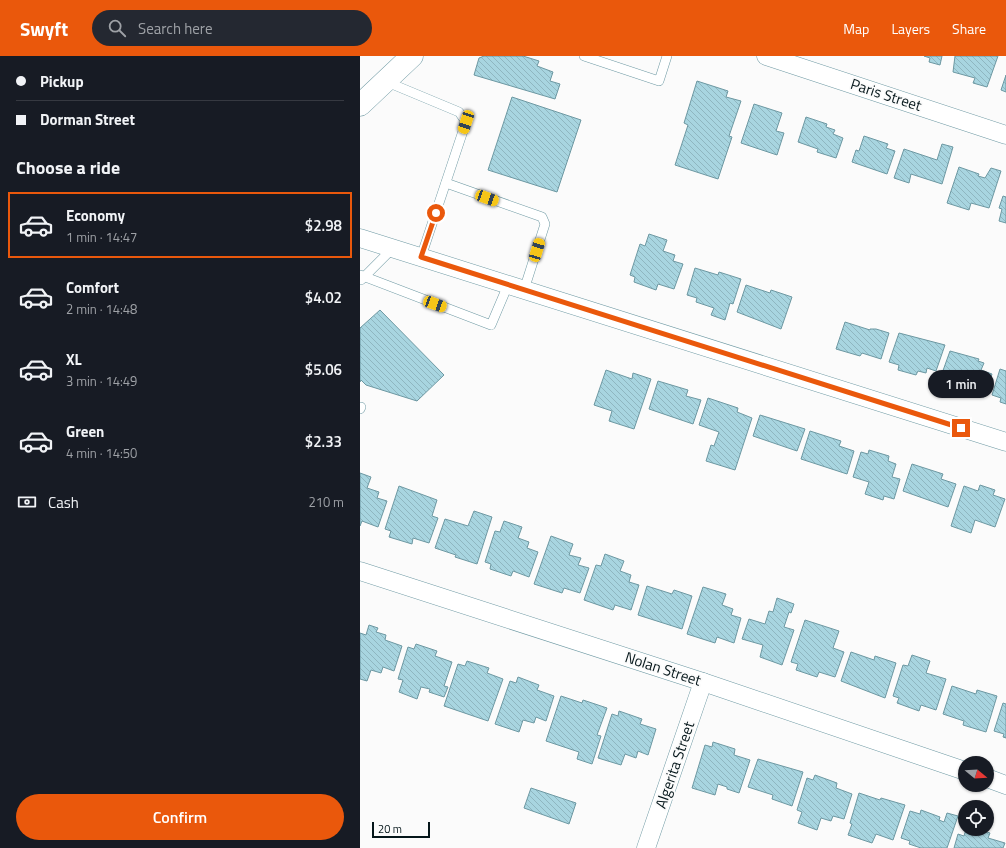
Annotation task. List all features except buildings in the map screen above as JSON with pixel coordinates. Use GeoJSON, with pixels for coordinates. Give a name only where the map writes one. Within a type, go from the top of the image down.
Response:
{"type":"FeatureCollection","features":[{"type":"Feature","properties":{"kind":"main road"},"geometry":{"type":"LineString","coordinates":[[360,105],[412,56]]}},
{"type":"Feature","properties":{"kind":"street","name":"Paris Street"},"geometry":{"type":"LineString","coordinates":[[766,56],[1006,135]]}},
{"type":"Feature","properties":{"kind":"street"},"geometry":{"type":"LineString","coordinates":[[360,238],[1006,442]]}},
{"type":"Feature","properties":{"kind":"street","name":"Nolan Street"},"geometry":{"type":"LineString","coordinates":[[360,571],[703,682],[958,769]]}},
{"type":"Feature","properties":{"kind":"street","name":"Algerita Street"},"geometry":{"type":"LineString","coordinates":[[646,848],[703,682]]}},
{"type":"Feature","properties":{"kind":"street"},"geometry":{"type":"LineString","coordinates":[[994,781],[1006,785]]}},
{"type":"Feature","properties":{"kind":"lane"},"geometry":{"type":"LineString","coordinates":[[584,56],[659,81],[667,56]]}},
{"type":"Feature","properties":{"kind":"lane"},"geometry":{"type":"LineString","coordinates":[[385,81],[459,112],[466,122],[421,257]]}},
{"type":"Feature","properties":{"kind":"lane"},"geometry":{"type":"LineString","coordinates":[[393,248],[361,278],[491,325],[516,287],[545,224],[542,217],[446,183]]}},
{"type":"Feature","properties":{"kind":"route"},"geometry":{"type":"LineString","coordinates":[[436,213],[421,257],[961,428]]}}]}
